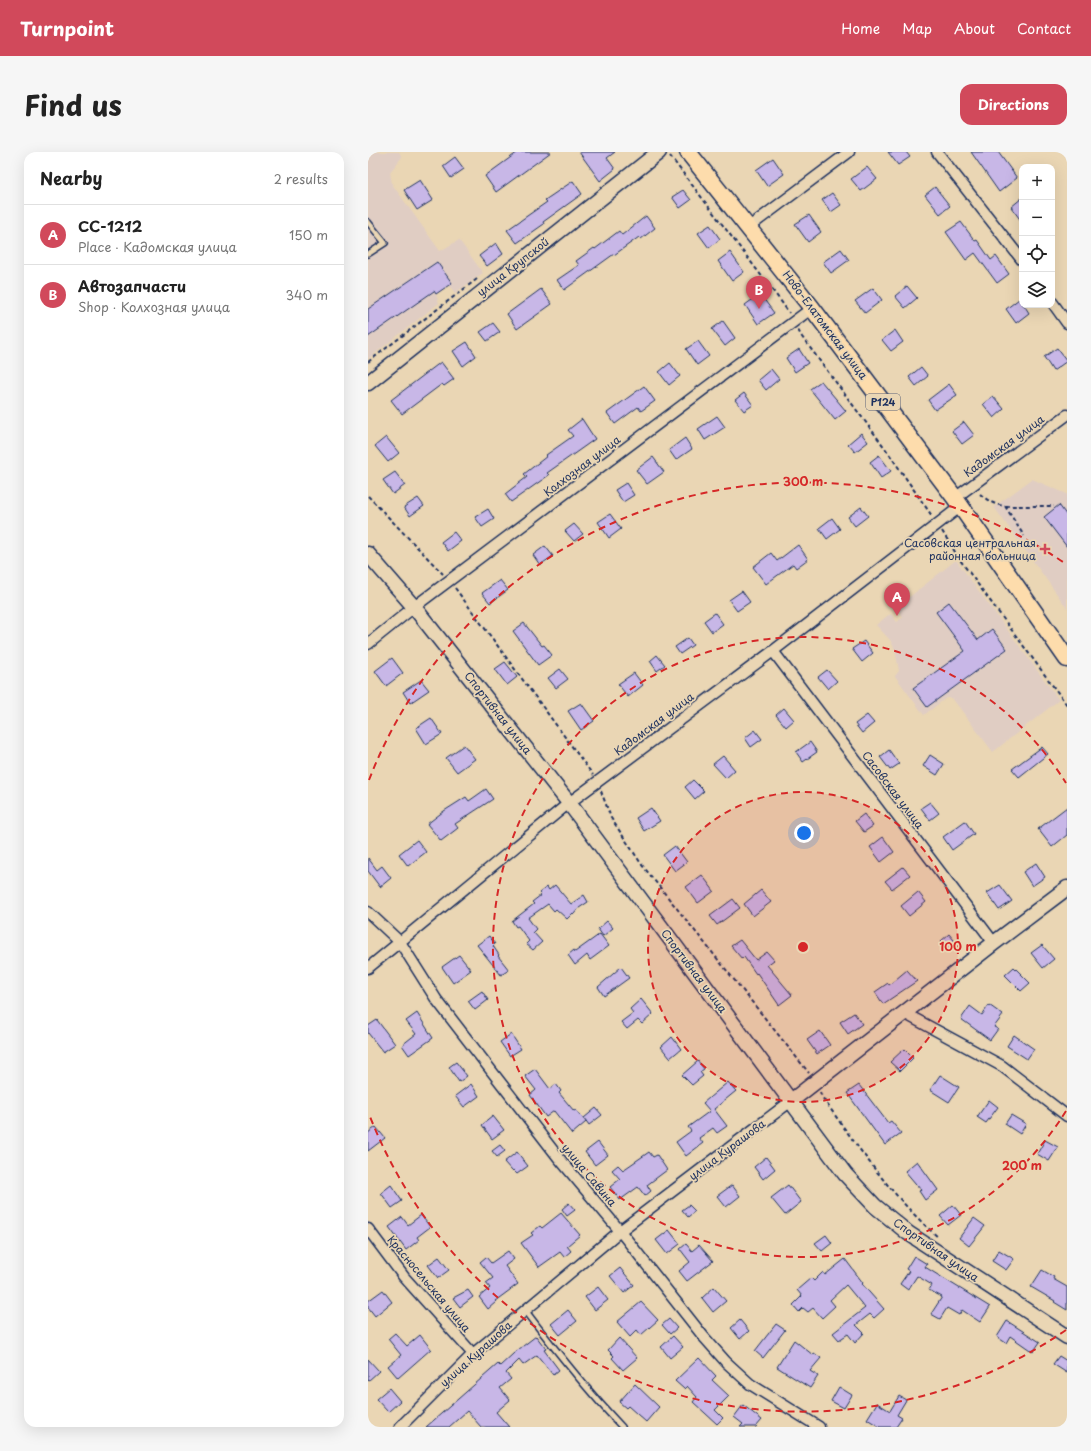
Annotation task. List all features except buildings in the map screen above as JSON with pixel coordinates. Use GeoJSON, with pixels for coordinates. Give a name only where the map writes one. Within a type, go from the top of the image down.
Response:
{"type":"FeatureCollection","features":[{"type":"Feature","properties":{"kind":"main road","name":"Ново-Елатомская улица"},"geometry":{"type":"LineString","coordinates":[[688,152],[812,308],[958,502],[1067,659]]}},
{"type":"Feature","properties":{"kind":"street","name":"улица Крупской"},"geometry":{"type":"LineString","coordinates":[[368,383],[659,152]]}},
{"type":"Feature","properties":{"kind":"street"},"geometry":{"type":"LineString","coordinates":[[748,227],[849,152]]}},
{"type":"Feature","properties":{"kind":"street"},"geometry":{"type":"LineString","coordinates":[[937,152],[1019,256]]}},
{"type":"Feature","properties":{"kind":"street"},"geometry":{"type":"LineString","coordinates":[[1055,306],[1067,323]]}},
{"type":"Feature","properties":{"kind":"street","name":"Колхозная улица"},"geometry":{"type":"LineString","coordinates":[[368,644],[414,607],[812,308]]}},
{"type":"Feature","properties":{"kind":"street","name":"Кадомская улица"},"geometry":{"type":"LineString","coordinates":[[368,968],[569,803],[938,525],[958,502],[1067,415]]}},
{"type":"Feature","properties":{"kind":"street","name":"Спортивная улица"},"geometry":{"type":"LineString","coordinates":[[368,554],[414,607],[569,803],[845,1174],[875,1206],[908,1232],[1067,1337]]}},
{"type":"Feature","properties":{"kind":"street","name":"Сасовская улица"},"geometry":{"type":"LineString","coordinates":[[772,651],[994,943]]}},
{"type":"Feature","properties":{"kind":"street","name":"улица Курашова"},"geometry":{"type":"LineString","coordinates":[[400,1427],[473,1354],[620,1231],[1067,888]]}},
{"type":"Feature","properties":{"kind":"street","name":"улица Савина"},"geometry":{"type":"LineString","coordinates":[[368,912],[400,942],[436,999],[558,1157],[620,1231],[703,1336],[726,1362],[750,1384],[818,1427]]}},
{"type":"Feature","properties":{"kind":"street"},"geometry":{"type":"LineString","coordinates":[[904,1013],[1002,1066],[1067,1116]]}},
{"type":"Feature","properties":{"kind":"street","name":"Красносельская улица"},"geometry":{"type":"LineString","coordinates":[[368,1229],[404,1277],[473,1354]]}},
{"type":"Feature","properties":{"kind":"lane"},"geometry":{"type":"LineString","coordinates":[[368,222],[385,243],[368,254]]}},
{"type":"Feature","properties":{"kind":"lane"},"geometry":{"type":"LineString","coordinates":[[525,1310],[570,1368],[622,1427]]}},
{"type":"Feature","properties":{"kind":"path"},"geometry":{"type":"LineString","coordinates":[[667,152],[784,304],[802,337],[886,448],[960,560],[1067,705]]}},
{"type":"Feature","properties":{"kind":"path"},"geometry":{"type":"LineString","coordinates":[[980,494],[987,500],[997,505],[1054,506]]}},
{"type":"Feature","properties":{"kind":"path"},"geometry":{"type":"LineString","coordinates":[[368,496],[450,580],[598,782],[611,818],[642,865],[816,1082],[822,1097],[860,1150],[922,1224],[942,1241]]}},
{"type":"Feature","properties":{"kind":"path"},"geometry":{"type":"LineString","coordinates":[[1004,506],[1024,536]]}},
{"type":"Feature","properties":{"kind":"shaded area"},"geometry":{"type":"Polygon","coordinates":[[[368,152],[399,152],[402,157],[390,172],[392,184],[440,251],[459,240],[483,273],[455,293],[449,285],[436,294],[439,303],[368,359],[368,152]]]}},
{"type":"Feature","properties":{"kind":"shaded area","name":"Сасовская центральная районная больница"},"geometry":{"type":"Polygon","coordinates":[[[1032,479],[1067,494],[1067,608],[994,507],[1032,479]]]}},
{"type":"Feature","properties":{"kind":"shaded area"},"geometry":{"type":"Polygon","coordinates":[[[956,560],[1059,700],[993,752],[952,698],[946,698],[924,715],[895,676],[899,671],[895,649],[890,640],[876,625],[891,614],[897,622],[903,617],[897,609],[898,606],[956,560]]]}},
{"type":"Feature","properties":{"kind":"place","name":"Автозапчасти"},"geometry":{"type":"Point","coordinates":[759,309]}},
{"type":"Feature","properties":{"kind":"place","name":"Сасовская центральная районная больница"},"geometry":{"type":"Point","coordinates":[1045,549]}},
{"type":"Feature","properties":{"kind":"place","name":"СС-1212"},"geometry":{"type":"Point","coordinates":[897,616]}}]}
